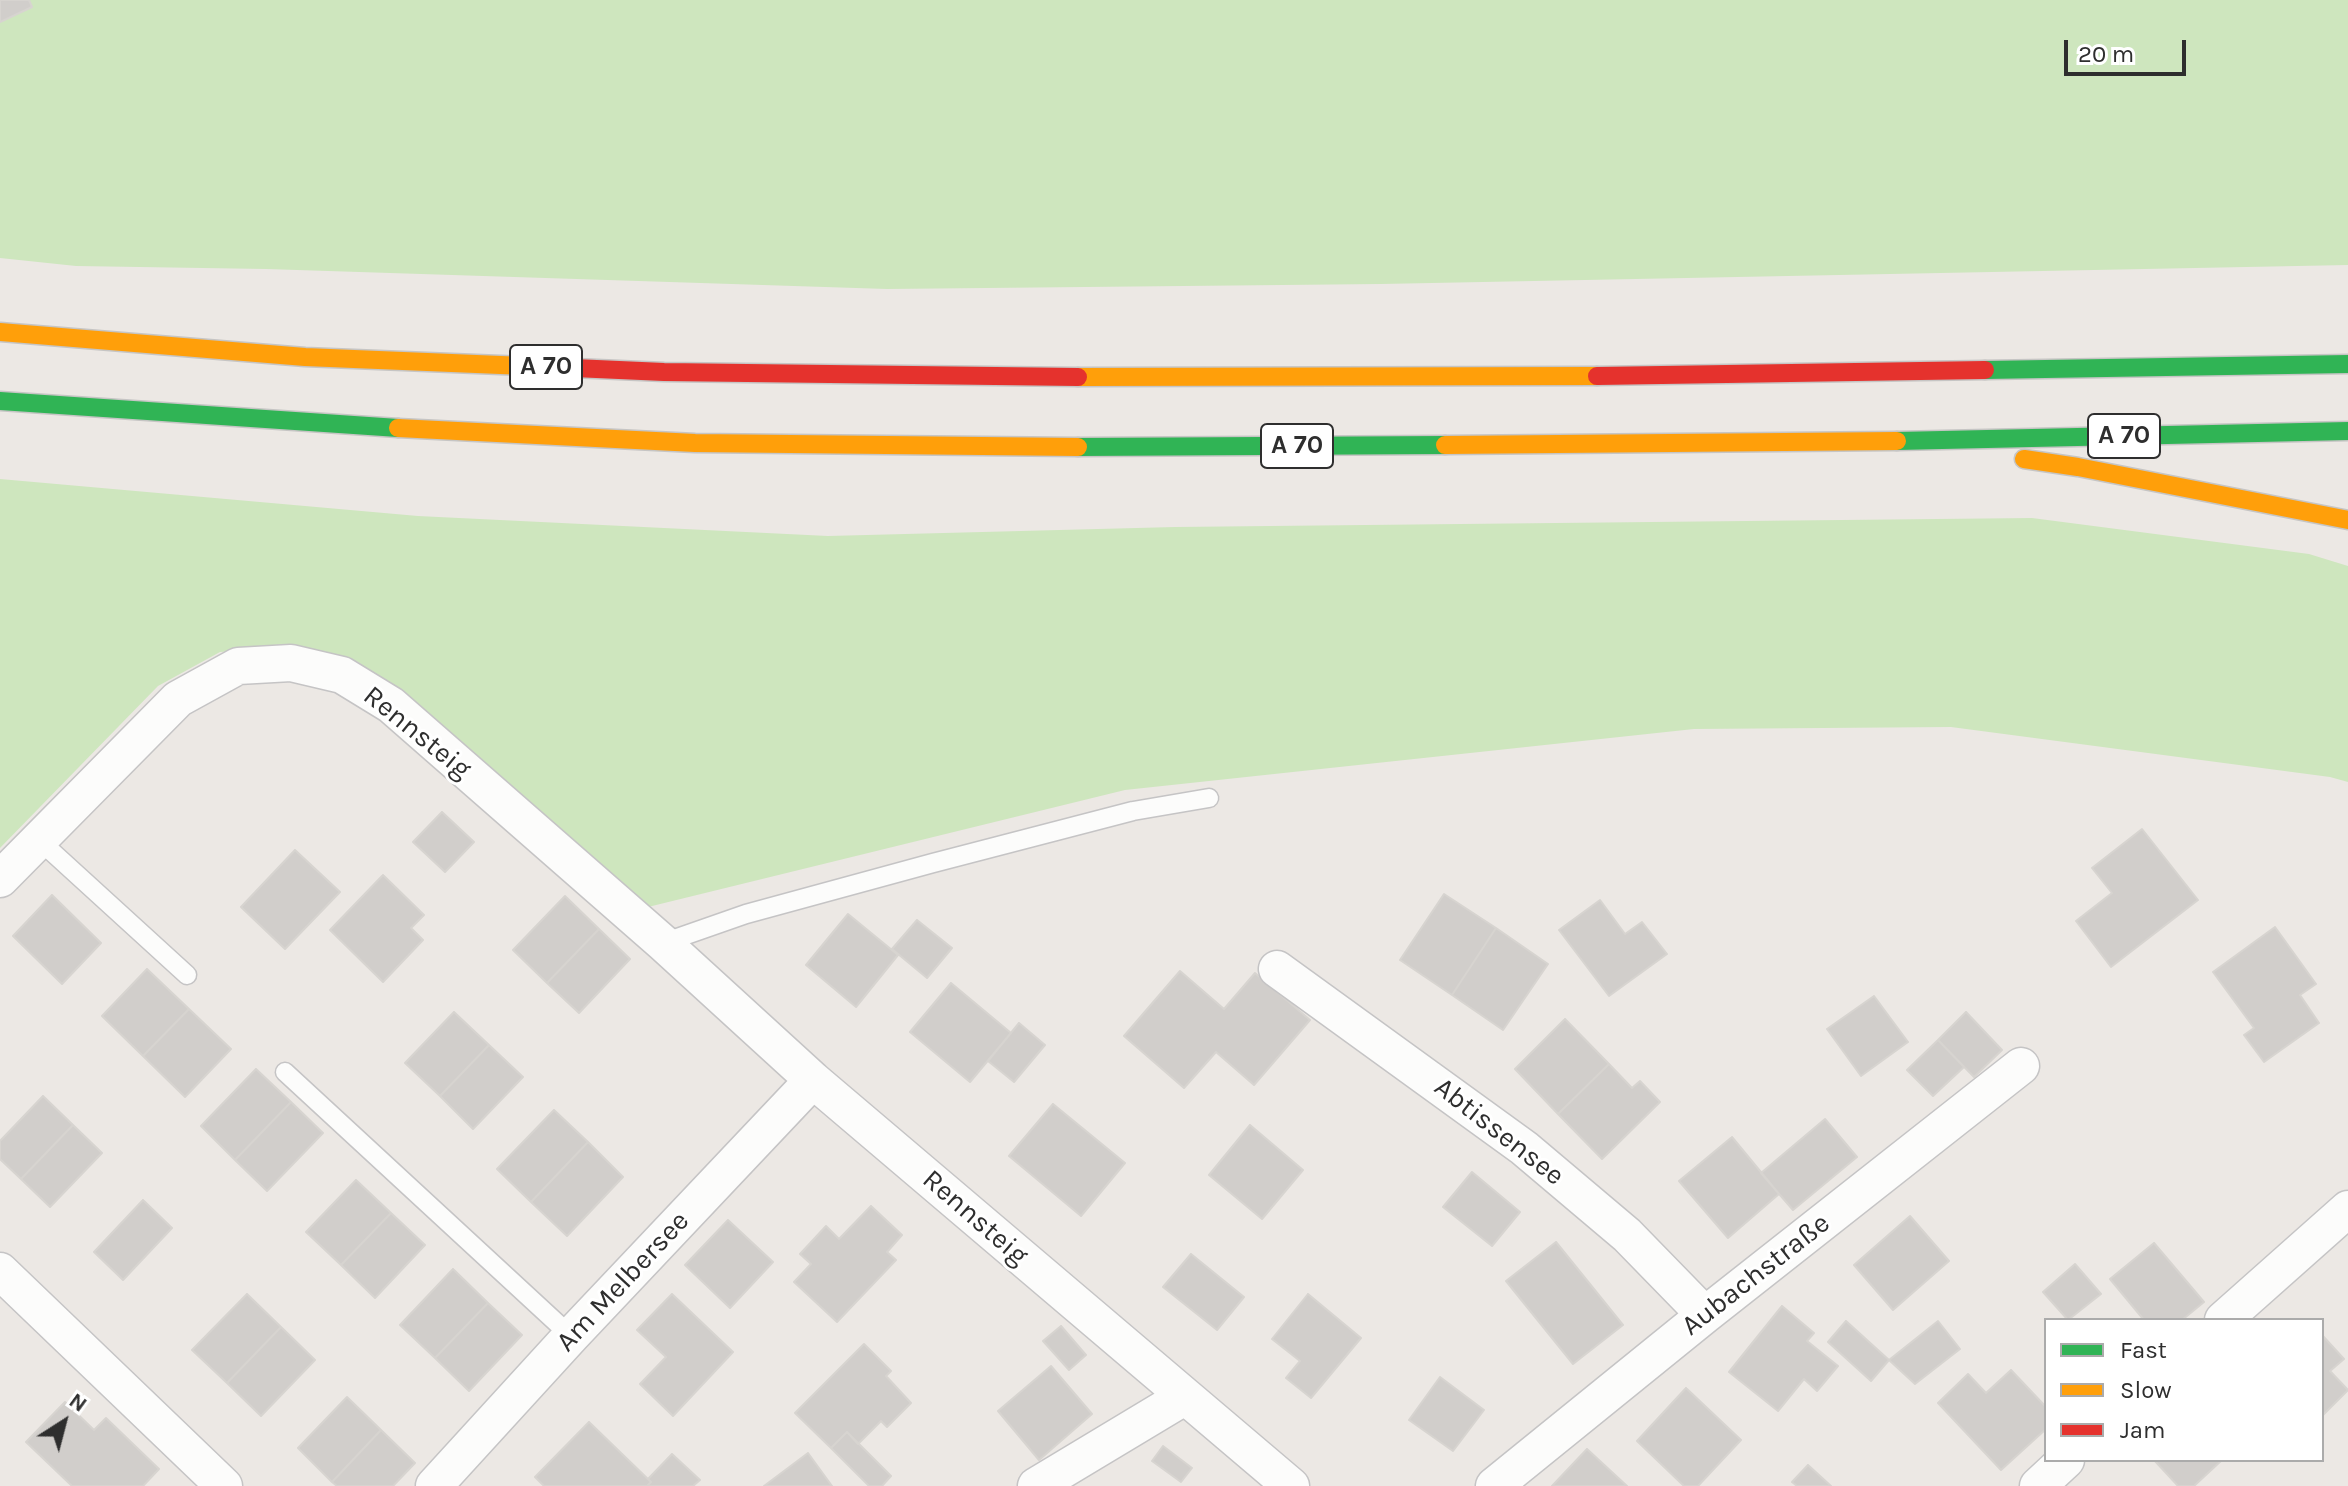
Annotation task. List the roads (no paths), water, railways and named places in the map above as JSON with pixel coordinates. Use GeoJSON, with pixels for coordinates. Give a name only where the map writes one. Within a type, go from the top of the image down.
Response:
{"type":"FeatureCollection","features":[{"type":"Feature","properties":{"kind":"highway","name":"A 70"},"geometry":{"type":"LineString","coordinates":[[0,332],[305,357],[664,372],[1093,377],[1540,377],[2348,364]]}},
{"type":"Feature","properties":{"kind":"highway","name":"A 70"},"geometry":{"type":"LineString","coordinates":[[0,401],[322,424],[695,443],[1117,447],[1899,441],[2348,431]]}},
{"type":"Feature","properties":{"kind":"highway"},"geometry":{"type":"LineString","coordinates":[[1899,441],[2078,467],[2348,520]]}},
{"type":"Feature","properties":{"kind":"street","name":"Rennsteig"},"geometry":{"type":"LineString","coordinates":[[0,879],[178,699],[238,666],[291,663],[342,675],[391,705],[663,943],[813,1080],[1291,1486]]}},
{"type":"Feature","properties":{"kind":"street","name":"Abtissensee"},"geometry":{"type":"LineString","coordinates":[[1277,969],[1524,1148],[1627,1235],[1705,1315]]}},
{"type":"Feature","properties":{"kind":"street","name":"Aubachstraße"},"geometry":{"type":"LineString","coordinates":[[1494,1486],[2021,1066]]}},
{"type":"Feature","properties":{"kind":"street","name":"Am Melbersee"},"geometry":{"type":"LineString","coordinates":[[434,1486],[813,1080]]}},
{"type":"Feature","properties":{"kind":"street"},"geometry":{"type":"LineString","coordinates":[[2225,1318],[2348,1209]]}},
{"type":"Feature","properties":{"kind":"street"},"geometry":{"type":"LineString","coordinates":[[0,1271],[219,1485]]}},
{"type":"Feature","properties":{"kind":"street"},"geometry":{"type":"LineString","coordinates":[[1036,1486],[1184,1397]]}},
{"type":"Feature","properties":{"kind":"street"},"geometry":{"type":"LineString","coordinates":[[2038,1486],[2064,1462]]}},
{"type":"Feature","properties":{"kind":"lane"},"geometry":{"type":"LineString","coordinates":[[663,943],[746,914],[933,863],[1133,811],[1209,798]]}},
{"type":"Feature","properties":{"kind":"lane"},"geometry":{"type":"LineString","coordinates":[[39,840],[187,975]]}},
{"type":"Feature","properties":{"kind":"lane"},"geometry":{"type":"LineString","coordinates":[[285,1072],[571,1336]]}}]}
